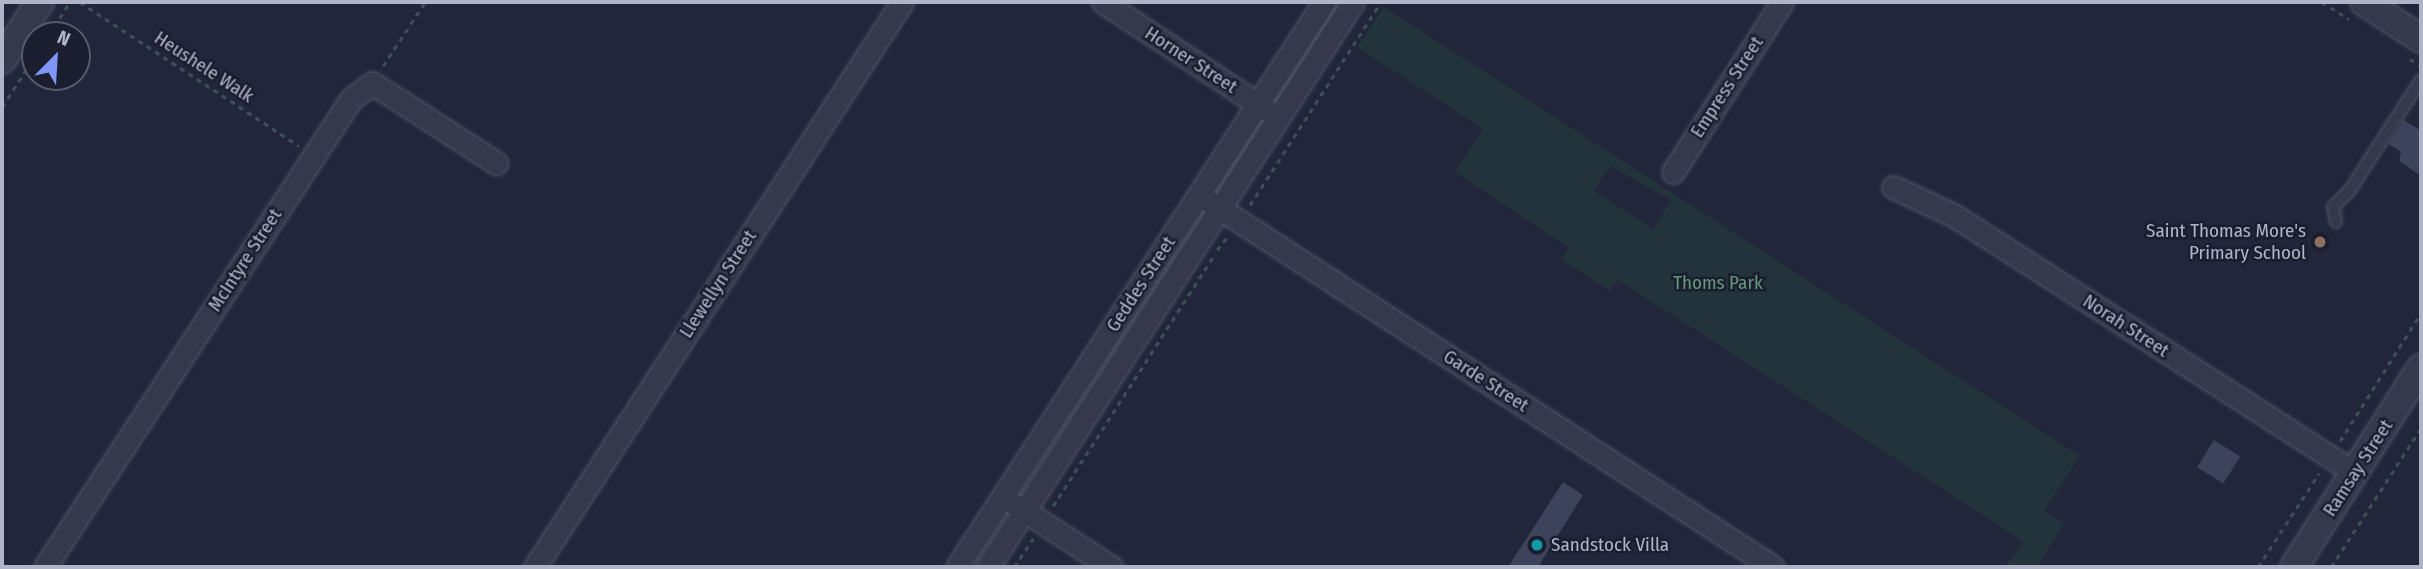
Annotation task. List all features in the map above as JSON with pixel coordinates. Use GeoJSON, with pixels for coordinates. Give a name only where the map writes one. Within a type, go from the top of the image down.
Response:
{"type":"FeatureCollection","features":[{"type":"Feature","properties":{"kind":"street"},"geometry":{"type":"LineString","coordinates":[[2,60],[40,2]]}},
{"type":"Feature","properties":{"kind":"street","name":"Llewellyn Street"},"geometry":{"type":"LineString","coordinates":[[535,567],[902,2]]}},
{"type":"Feature","properties":{"kind":"street","name":"Horner Street"},"geometry":{"type":"LineString","coordinates":[[1103,2],[1279,118]]}},
{"type":"Feature","properties":{"kind":"street","name":"Geddes Street"},"geometry":{"type":"LineString","coordinates":[[957,567],[1324,2]]}},
{"type":"Feature","properties":{"kind":"street","name":"Geddes Street"},"geometry":{"type":"LineString","coordinates":[[988,567],[1353,2]]}},
{"type":"Feature","properties":{"kind":"street","name":"Empress Street"},"geometry":{"type":"LineString","coordinates":[[1673,172],[1782,2]]}},
{"type":"Feature","properties":{"kind":"street"},"geometry":{"type":"LineString","coordinates":[[2364,2],[2421,39]]}},
{"type":"Feature","properties":{"kind":"street"},"geometry":{"type":"LineString","coordinates":[[372,83],[496,163]]}},
{"type":"Feature","properties":{"kind":"street","name":"McIntyre Street"},"geometry":{"type":"LineString","coordinates":[[45,567],[351,99],[372,83]]}},
{"type":"Feature","properties":{"kind":"street","name":"Norah Street"},"geometry":{"type":"LineString","coordinates":[[1893,187],[1955,216],[2355,473]]}},
{"type":"Feature","properties":{"kind":"street","name":"Garde Street"},"geometry":{"type":"LineString","coordinates":[[1199,195],[1773,567]]}},
{"type":"Feature","properties":{"kind":"street","name":"Ramsay Street"},"geometry":{"type":"LineString","coordinates":[[2294,567],[2421,368]]}},
{"type":"Feature","properties":{"kind":"street"},"geometry":{"type":"LineString","coordinates":[[1003,497],[1111,567]]}},
{"type":"Feature","properties":{"kind":"lane"},"geometry":{"type":"LineString","coordinates":[[2336,222],[2333,207],[2350,190],[2421,80]]}},
{"type":"Feature","properties":{"kind":"path"},"geometry":{"type":"LineString","coordinates":[[58,21],[70,2]]}},
{"type":"Feature","properties":{"kind":"path","name":"Heushele Walk"},"geometry":{"type":"LineString","coordinates":[[80,2],[314,155]]}},
{"type":"Feature","properties":{"kind":"path"},"geometry":{"type":"LineString","coordinates":[[372,83],[425,2]]}},
{"type":"Feature","properties":{"kind":"path"},"geometry":{"type":"LineString","coordinates":[[1014,567],[1214,253],[1240,222],[1381,2]]}},
{"type":"Feature","properties":{"kind":"path"},"geometry":{"type":"LineString","coordinates":[[2,107],[21,78]]}},
{"type":"Feature","properties":{"kind":"path"},"geometry":{"type":"LineString","coordinates":[[2258,567],[2421,313]]}},
{"type":"Feature","properties":{"kind":"path"},"geometry":{"type":"LineString","coordinates":[[2331,567],[2421,428]]}},
{"type":"Feature","properties":{"kind":"green space","name":"Thoms Park"},"geometry":{"type":"Polygon","coordinates":[[[1384,7],[2080,456],[2044,511],[2064,524],[2037,567],[2006,567],[2023,541],[1618,280],[1610,291],[1562,260],[1569,248],[1455,172],[1483,129],[1357,47],[1384,7]],[[1610,166],[1594,191],[1653,229],[1671,200],[1610,166]]]}},
{"type":"Feature","properties":{"kind":"building"},"geometry":{"type":"Polygon","coordinates":[[[2404,120],[2421,131],[2421,176],[2399,161],[2401,152],[2389,144],[2404,120]]]}},
{"type":"Feature","properties":{"kind":"building"},"geometry":{"type":"Polygon","coordinates":[[[2214,440],[2240,456],[2223,484],[2197,467],[2214,440]]]}},
{"type":"Feature","properties":{"kind":"building","name":"Sandstock Villa"},"geometry":{"type":"Polygon","coordinates":[[[1563,482],[1583,495],[1538,567],[1508,567],[1563,482]]]}},
{"type":"Feature","properties":{"kind":"place","name":"Saint Thomas More's Primary School"},"geometry":{"type":"Point","coordinates":[2320,242]}},
{"type":"Feature","properties":{"kind":"place","name":"Sandstock Villa"},"geometry":{"type":"Point","coordinates":[1537,545]}}]}
